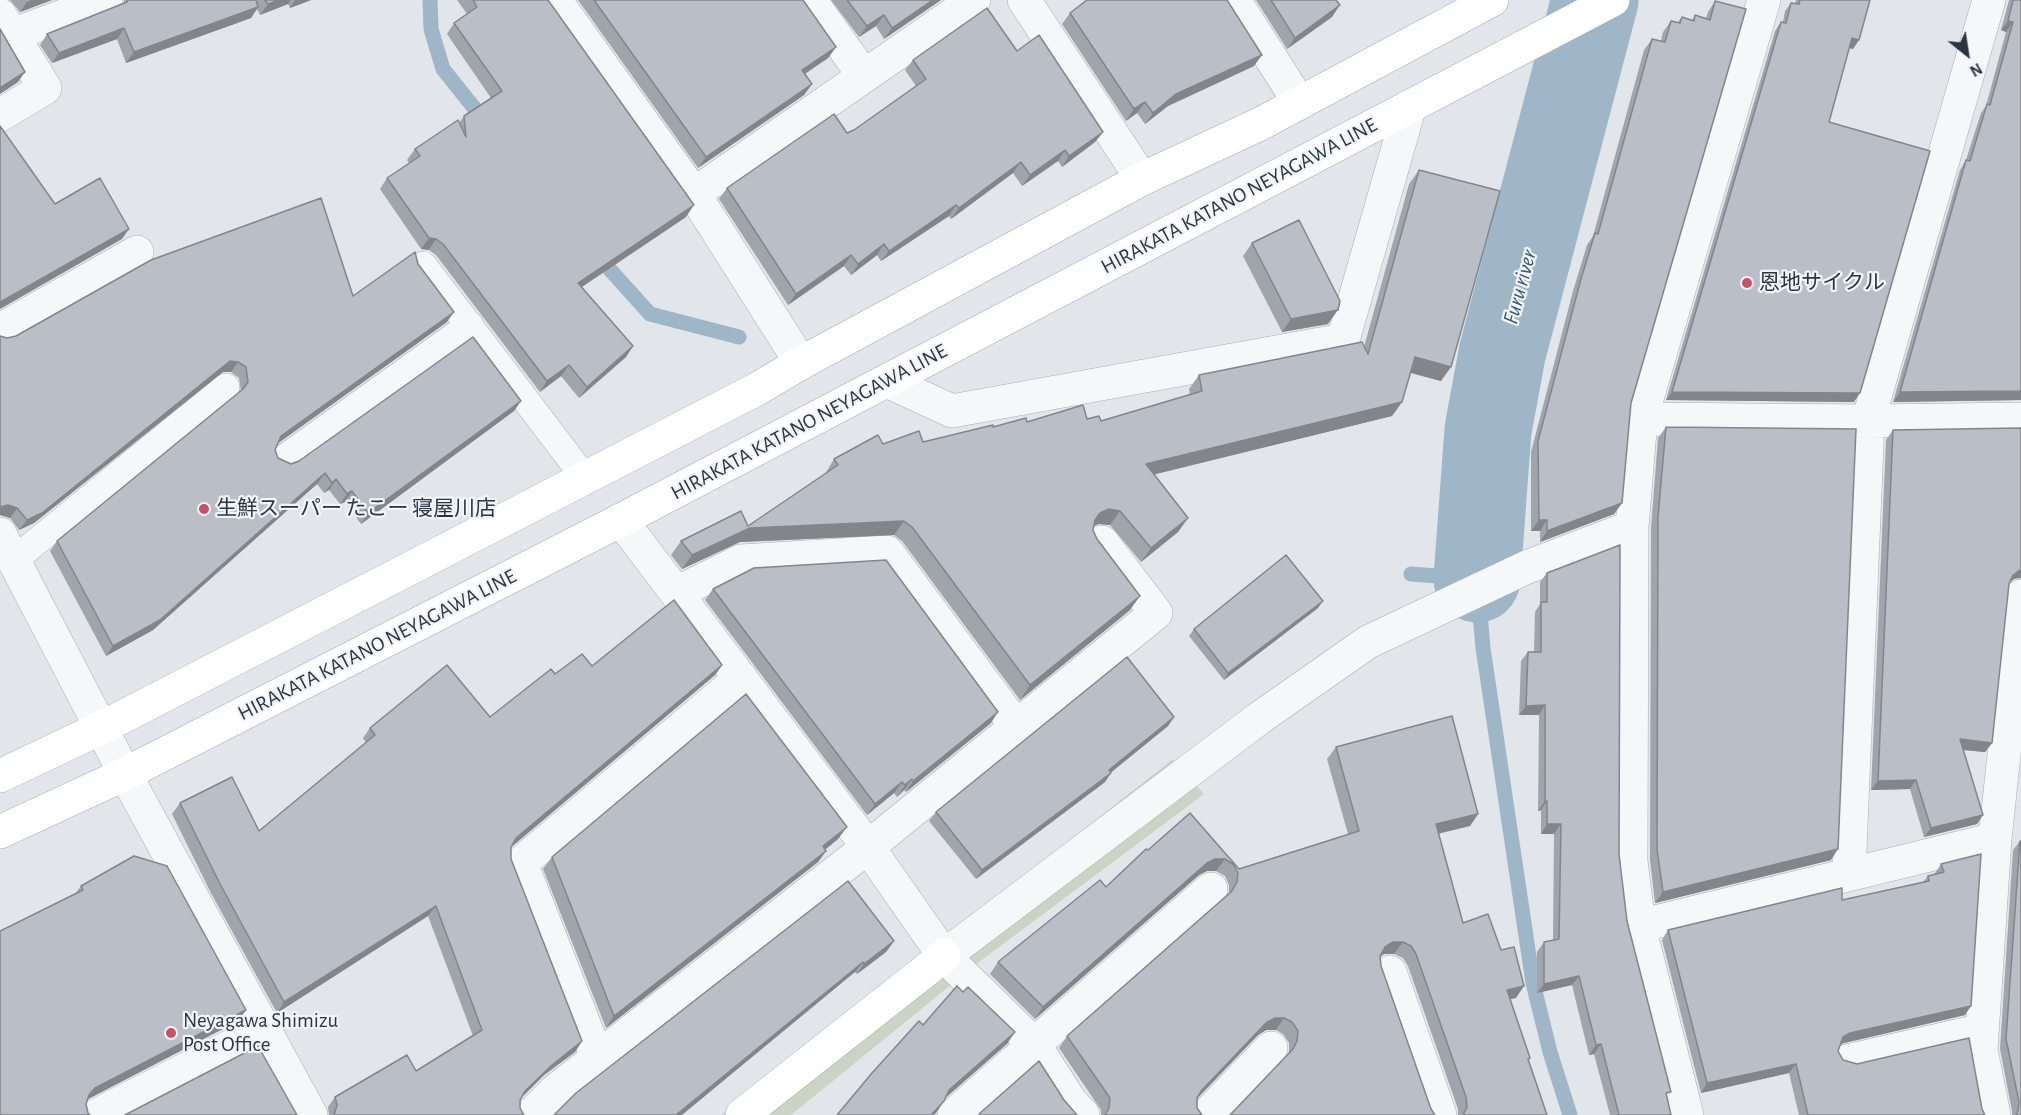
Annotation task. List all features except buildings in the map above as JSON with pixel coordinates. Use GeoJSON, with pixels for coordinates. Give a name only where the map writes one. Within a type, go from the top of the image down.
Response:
{"type":"FeatureCollection","features":[{"type":"Feature","properties":{"kind":"main road"},"geometry":{"type":"LineString","coordinates":[[0,776],[103,727],[757,389],[1142,179],[1262,123],[1492,0]]}},
{"type":"Feature","properties":{"kind":"main road","name":"HIRAKATA KATANO NEYAGAWA LINE"},"geometry":{"type":"LineString","coordinates":[[0,832],[125,774],[621,520],[1612,0]]}},
{"type":"Feature","properties":{"kind":"main road"},"geometry":{"type":"LineString","coordinates":[[742,1115],[945,956]]}},
{"type":"Feature","properties":{"kind":"street"},"geometry":{"type":"LineString","coordinates":[[0,115],[45,88],[6,25],[106,0]]}},
{"type":"Feature","properties":{"kind":"street"},"geometry":{"type":"LineString","coordinates":[[555,0],[694,194],[801,363]]}},
{"type":"Feature","properties":{"kind":"street"},"geometry":{"type":"LineString","coordinates":[[810,0],[864,76]]}},
{"type":"Feature","properties":{"kind":"street"},"geometry":{"type":"LineString","coordinates":[[694,194],[974,0]]}},
{"type":"Feature","properties":{"kind":"street"},"geometry":{"type":"LineString","coordinates":[[1024,0],[1142,179]]}},
{"type":"Feature","properties":{"kind":"street"},"geometry":{"type":"LineString","coordinates":[[1234,0],[1299,102]]}},
{"type":"Feature","properties":{"kind":"street"},"geometry":{"type":"LineString","coordinates":[[1687,1115],[1639,926],[1631,861],[1632,527],[1641,419],[1764,0]]}},
{"type":"Feature","properties":{"kind":"street"},"geometry":{"type":"LineString","coordinates":[[1849,874],[1868,421],[1989,0]]}},
{"type":"Feature","properties":{"kind":"street"},"geometry":{"type":"LineString","coordinates":[[887,381],[952,411],[1343,340],[1410,106]]}},
{"type":"Feature","properties":{"kind":"street"},"geometry":{"type":"LineString","coordinates":[[0,330],[137,252]]}},
{"type":"Feature","properties":{"kind":"street"},"geometry":{"type":"LineString","coordinates":[[1641,419],[1868,421],[2021,419]]}},
{"type":"Feature","properties":{"kind":"street"},"geometry":{"type":"LineString","coordinates":[[621,520],[868,847],[945,956],[1034,1044],[1071,1102],[1083,1115]]}},
{"type":"Feature","properties":{"kind":"street"},"geometry":{"type":"LineString","coordinates":[[945,956],[1258,719],[1368,642],[1527,567],[1632,527]]}},
{"type":"Feature","properties":{"kind":"street"},"geometry":{"type":"LineString","coordinates":[[531,1115],[556,1090],[597,1057],[868,847],[1156,613],[1102,542]]}},
{"type":"Feature","properties":{"kind":"street"},"geometry":{"type":"LineString","coordinates":[[7,547],[103,727],[125,774],[311,1115]]}},
{"type":"Feature","properties":{"kind":"street"},"geometry":{"type":"LineString","coordinates":[[676,593],[741,561],[887,552],[1016,726]]}},
{"type":"Feature","properties":{"kind":"street"},"geometry":{"type":"LineString","coordinates":[[1994,1115],[1981,1050],[2004,823],[2021,596]]}},
{"type":"Feature","properties":{"kind":"street"},"geometry":{"type":"LineString","coordinates":[[597,1057],[521,863],[741,678]]}},
{"type":"Feature","properties":{"kind":"street"},"geometry":{"type":"LineString","coordinates":[[1639,926],[1849,874],[2004,823]]}},
{"type":"Feature","properties":{"kind":"street"},"geometry":{"type":"LineString","coordinates":[[954,1115],[1211,889]]}},
{"type":"Feature","properties":{"kind":"street"},"geometry":{"type":"LineString","coordinates":[[1390,972],[1440,1115]]}},
{"type":"Feature","properties":{"kind":"street"},"geometry":{"type":"LineString","coordinates":[[104,1113],[264,1029]]}},
{"type":"Feature","properties":{"kind":"street"},"geometry":{"type":"LineString","coordinates":[[1207,1115],[1271,1048]]}},
{"type":"Feature","properties":{"kind":"lane"},"geometry":{"type":"LineString","coordinates":[[423,265],[585,478]]}},
{"type":"Feature","properties":{"kind":"lane"},"geometry":{"type":"LineString","coordinates":[[283,459],[470,325]]}},
{"type":"Feature","properties":{"kind":"lane"},"geometry":{"type":"LineString","coordinates":[[7,547],[226,387]]}},
{"type":"Feature","properties":{"kind":"lane"},"geometry":{"type":"LineString","coordinates":[[1846,1058],[1983,1027]]}},
{"type":"Feature","properties":{"kind":"green space"},"geometry":{"type":"Polygon","coordinates":[[[1173,759],[1204,794],[979,962],[791,1115],[721,1115],[1173,759]]]}},
{"type":"Feature","properties":{"kind":"waterway"},"geometry":{"type":"LineString","coordinates":[[430,0],[431,29],[443,69],[487,124]]}},
{"type":"Feature","properties":{"kind":"waterway","name":"Furu river"},"geometry":{"type":"LineString","coordinates":[[1477,579],[1488,430],[1502,354],[1595,0]]}},
{"type":"Feature","properties":{"kind":"waterway"},"geometry":{"type":"LineString","coordinates":[[595,253],[650,314],[739,337]]}},
{"type":"Feature","properties":{"kind":"waterway"},"geometry":{"type":"LineString","coordinates":[[1411,574],[1477,579],[1483,648],[1533,983],[1550,1052],[1570,1115]]}},
{"type":"Feature","properties":{"kind":"place","name":"恩地サイクル"},"geometry":{"type":"Point","coordinates":[1747,283]}},
{"type":"Feature","properties":{"kind":"place","name":"生鮮スーパー たこー 寝屋川店"},"geometry":{"type":"Point","coordinates":[204,509]}},
{"type":"Feature","properties":{"kind":"place","name":"Neyagawa Shimizu Post Office"},"geometry":{"type":"Point","coordinates":[171,1033]}}]}
